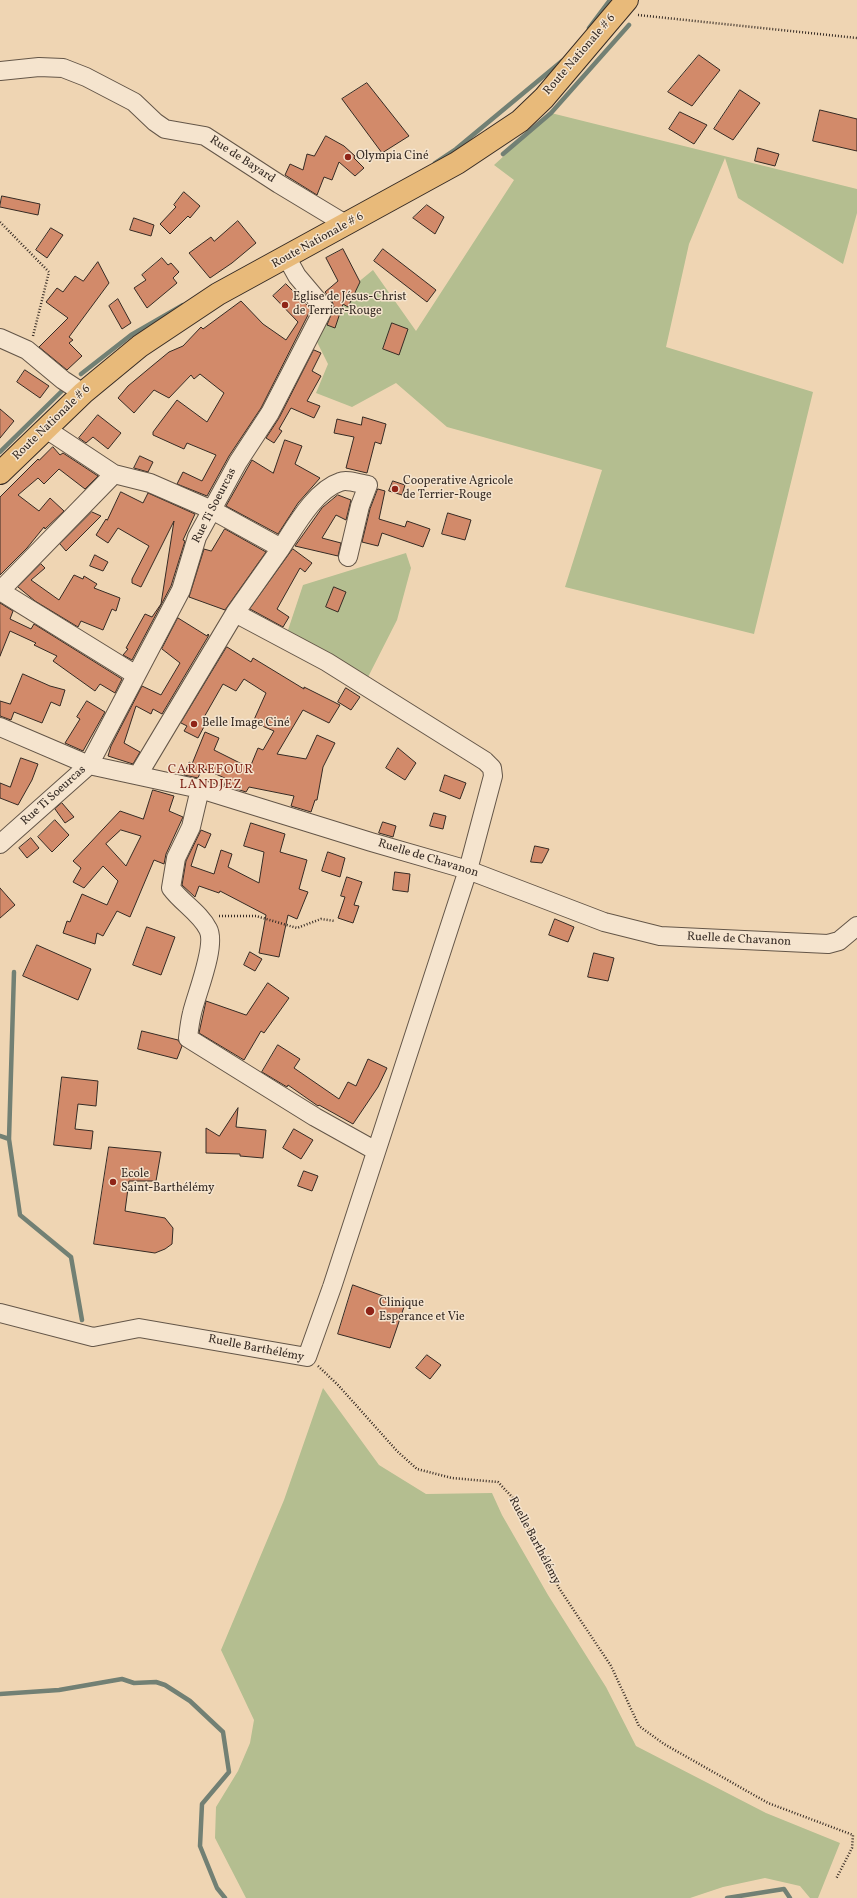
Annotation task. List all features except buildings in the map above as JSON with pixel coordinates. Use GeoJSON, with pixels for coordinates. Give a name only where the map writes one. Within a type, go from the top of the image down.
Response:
{"type":"FeatureCollection","features":[{"type":"Feature","properties":{"kind":"main road","name":"Route Nationale # 6"},"geometry":{"type":"LineString","coordinates":[[0,473],[83,393],[140,346],[218,294],[288,258],[458,163],[520,121],[544,98],[622,6]]}},
{"type":"Feature","properties":{"kind":"street","name":"Rue de Bayard"},"geometry":{"type":"LineString","coordinates":[[0,71],[39,67],[63,68],[86,77],[134,102],[155,122],[165,129],[205,136],[279,184],[347,225]]}},
{"type":"Feature","properties":{"kind":"street","name":"Rue Ti Soeurcas"},"geometry":{"type":"LineString","coordinates":[[0,844],[89,765],[181,590],[197,537],[238,462],[270,412],[324,308],[297,276],[288,258]]}},
{"type":"Feature","properties":{"kind":"street"},"geometry":{"type":"LineString","coordinates":[[0,338],[29,352],[63,380],[83,393]]}},
{"type":"Feature","properties":{"kind":"street"},"geometry":{"type":"LineString","coordinates":[[46,429],[114,474],[150,483],[212,510],[281,548]]}},
{"type":"Feature","properties":{"kind":"street"},"geometry":{"type":"LineString","coordinates":[[114,474],[0,591],[136,676]]}},
{"type":"Feature","properties":{"kind":"street"},"geometry":{"type":"LineString","coordinates":[[138,775],[235,613],[300,519],[326,489],[342,481],[368,485],[360,506],[348,557]]}},
{"type":"Feature","properties":{"kind":"street"},"geometry":{"type":"LineString","coordinates":[[235,613],[327,662],[466,749],[492,768],[493,776],[468,870],[307,1357]]}},
{"type":"Feature","properties":{"kind":"street","name":"Ruelle de Chavanon"},"geometry":{"type":"LineString","coordinates":[[0,726],[89,765],[200,789],[468,870],[604,922],[660,936],[828,944],[839,941],[857,926]]}},
{"type":"Feature","properties":{"kind":"street"},"geometry":{"type":"LineString","coordinates":[[200,789],[191,827],[176,858],[171,888],[179,900],[203,920],[209,931],[209,946],[206,967],[192,1013],[188,1038],[315,1118],[376,1151]]}},
{"type":"Feature","properties":{"kind":"street","name":"Ruelle Barthélémy"},"geometry":{"type":"LineString","coordinates":[[0,1313],[93,1337],[139,1328],[307,1357]]}},
{"type":"Feature","properties":{"kind":"path"},"geometry":{"type":"LineString","coordinates":[[622,6],[635,15],[857,38]]}},
{"type":"Feature","properties":{"kind":"path"},"geometry":{"type":"LineString","coordinates":[[0,222],[49,272],[29,352]]}},
{"type":"Feature","properties":{"kind":"path"},"geometry":{"type":"LineString","coordinates":[[203,920],[217,916],[256,916],[297,928],[321,919],[335,922]]}},
{"type":"Feature","properties":{"kind":"path","name":"Ruelle Barthélémy"},"geometry":{"type":"LineString","coordinates":[[307,1357],[338,1385],[397,1451],[417,1469],[452,1478],[498,1482],[514,1499],[559,1588],[611,1666],[639,1726],[664,1744],[768,1803],[853,1835],[852,1848],[836,1879]]}},
{"type":"Feature","properties":{"kind":"green space"},"geometry":{"type":"Polygon","coordinates":[[[551,113],[857,189],[857,213],[843,264],[738,198],[725,158],[689,244],[666,347],[813,392],[754,634],[565,587],[602,470],[447,427],[396,383],[352,407],[316,393],[328,364],[315,338],[329,306],[373,270],[416,331],[514,180],[494,165],[551,113]]]}},
{"type":"Feature","properties":{"kind":"green space"},"geometry":{"type":"Polygon","coordinates":[[[406,553],[411,568],[397,620],[365,683],[287,633],[303,585],[406,553]]]}},
{"type":"Feature","properties":{"kind":"green space"},"geometry":{"type":"Polygon","coordinates":[[[323,1388],[379,1465],[426,1494],[492,1493],[502,1515],[548,1595],[606,1687],[636,1746],[766,1813],[840,1843],[818,1898],[810,1898],[800,1886],[765,1878],[723,1887],[690,1898],[246,1898],[215,1838],[216,1807],[238,1771],[250,1743],[254,1720],[221,1650],[284,1500],[323,1388]]]}},
{"type":"Feature","properties":{"kind":"waterway"},"geometry":{"type":"LineString","coordinates":[[589,28],[610,0]]}},
{"type":"Feature","properties":{"kind":"waterway"},"geometry":{"type":"LineString","coordinates":[[503,154],[551,113],[629,25]]}},
{"type":"Feature","properties":{"kind":"waterway"},"geometry":{"type":"LineString","coordinates":[[435,163],[456,149],[562,61]]}},
{"type":"Feature","properties":{"kind":"waterway"},"geometry":{"type":"LineString","coordinates":[[81,374],[131,335],[183,305]]}},
{"type":"Feature","properties":{"kind":"waterway"},"geometry":{"type":"LineString","coordinates":[[0,452],[65,388]]}},
{"type":"Feature","properties":{"kind":"waterway"},"geometry":{"type":"LineString","coordinates":[[14,972],[9,1139],[20,1215],[71,1257],[82,1320]]}},
{"type":"Feature","properties":{"kind":"waterway"},"geometry":{"type":"LineString","coordinates":[[0,1136],[9,1139]]}},
{"type":"Feature","properties":{"kind":"waterway"},"geometry":{"type":"LineString","coordinates":[[0,1694],[59,1690],[122,1679],[134,1683],[156,1682],[165,1685],[190,1701],[223,1732],[229,1772],[202,1804],[200,1846],[217,1888],[225,1898]]}},
{"type":"Feature","properties":{"kind":"waterway"},"geometry":{"type":"LineString","coordinates":[[727,1898],[784,1889],[790,1898]]}},
{"type":"Feature","properties":{"kind":"place","name":"Olympia Ciné"},"geometry":{"type":"Point","coordinates":[348,157]}},
{"type":"Feature","properties":{"kind":"place","name":"Eglise de Jésus-Christ de Terrier-Rouge"},"geometry":{"type":"Point","coordinates":[285,305]}},
{"type":"Feature","properties":{"kind":"place","name":"Cooperative Agricole de Terrier-Rouge"},"geometry":{"type":"Point","coordinates":[395,489]}},
{"type":"Feature","properties":{"kind":"place","name":"Belle Image Ciné"},"geometry":{"type":"Point","coordinates":[194,724]}},
{"type":"Feature","properties":{"kind":"place","name":"Ecole Saint-Barthélémy"},"geometry":{"type":"Point","coordinates":[113,1182]}},
{"type":"Feature","properties":{"kind":"place","name":"Clinique Esperance et Vie"},"geometry":{"type":"Point","coordinates":[370,1311]}},
{"type":"Feature","properties":{"kind":"district","name":"CARREFOUR LANDJEZ"},"geometry":{"type":"Point","coordinates":[211,778]}}]}
